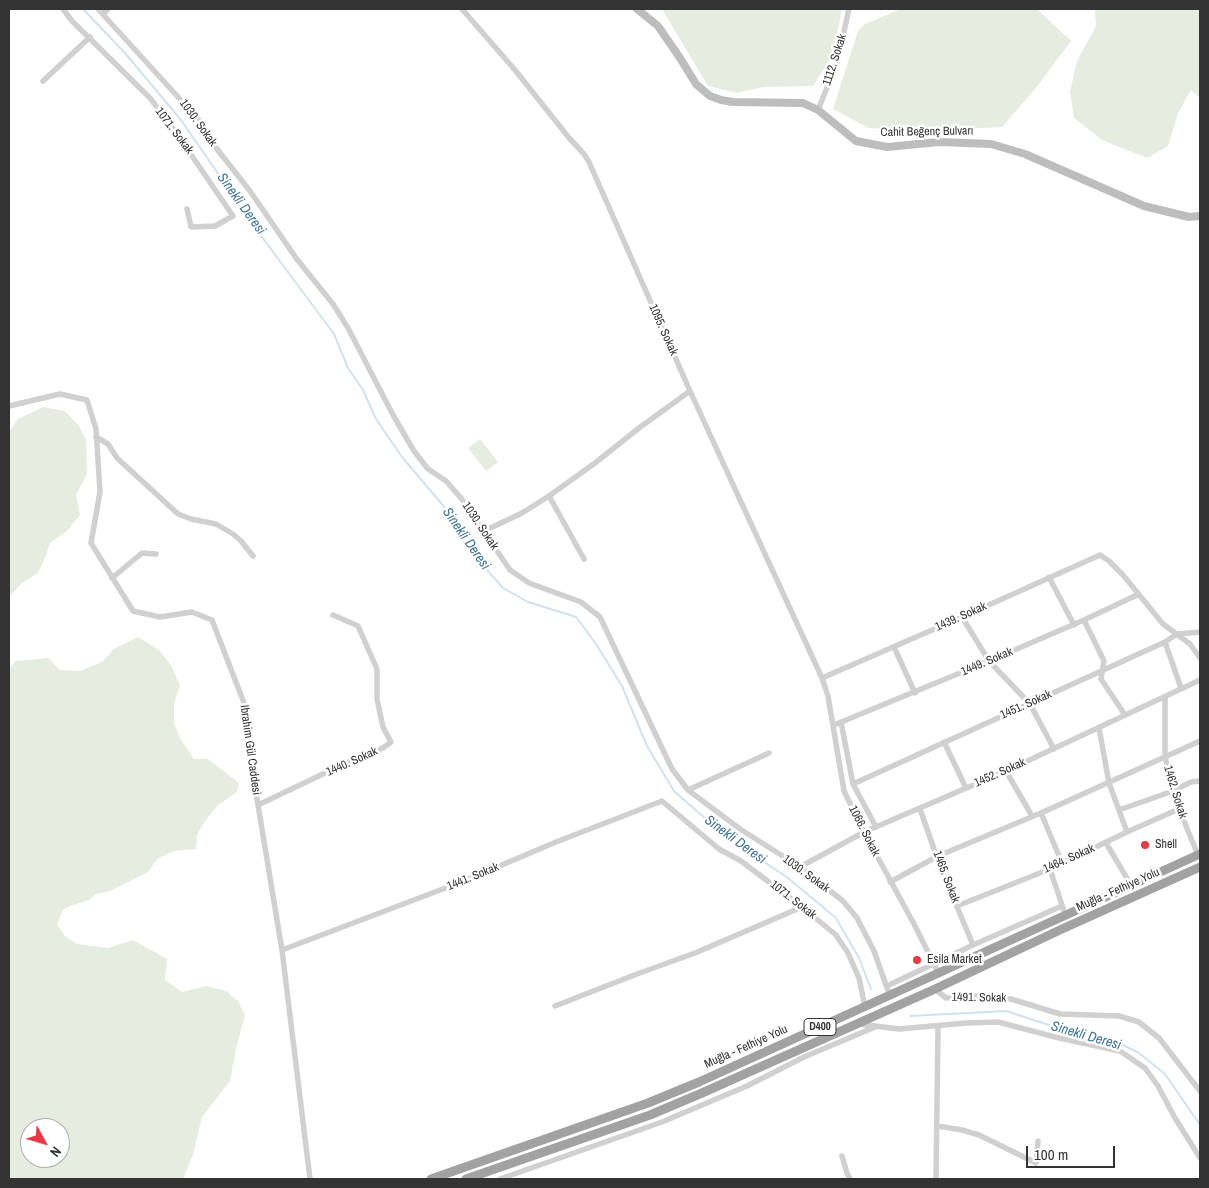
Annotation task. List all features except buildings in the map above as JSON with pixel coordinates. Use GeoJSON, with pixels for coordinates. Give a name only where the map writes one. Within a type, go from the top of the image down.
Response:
{"type":"FeatureCollection","features":[{"type":"Feature","properties":{"kind":"highway","name":"Muğla - Fethiye Yolu"},"geometry":{"type":"LineString","coordinates":[[430,1179],[648,1103],[939,974],[1064,910],[1131,885],[1199,854]]}},
{"type":"Feature","properties":{"kind":"highway","name":"Muğla - Fethiye Yolu"},"geometry":{"type":"LineString","coordinates":[[466,1179],[650,1115],[935,989],[1200,867]]}},
{"type":"Feature","properties":{"kind":"main road","name":"Cahit Beğenç Bulvarı"},"geometry":{"type":"LineString","coordinates":[[637,9],[658,26],[696,84],[710,96],[720,100],[733,102],[803,103],[818,110],[856,141],[887,146],[939,142],[991,144],[1025,154],[1144,206],[1188,217],[1200,216]]}},
{"type":"Feature","properties":{"kind":"street","name":"1071. Sokak"},"geometry":{"type":"LineString","coordinates":[[63,9],[72,21],[150,98],[183,141],[234,216],[215,226],[191,227],[187,209]]}},
{"type":"Feature","properties":{"kind":"street","name":"1030. Sokak"},"geometry":{"type":"LineString","coordinates":[[98,9],[199,120],[206,135],[250,191],[296,258],[333,304],[348,328],[414,451],[428,469],[451,486],[510,570],[529,583],[581,602],[600,617],[672,770],[688,790],[740,829],[800,867],[843,901],[857,918],[874,951],[890,996]]}},
{"type":"Feature","properties":{"kind":"street"},"geometry":{"type":"LineString","coordinates":[[102,14],[108,9]]}},
{"type":"Feature","properties":{"kind":"street","name":"1095. Sokak"},"geometry":{"type":"LineString","coordinates":[[462,9],[584,154],[822,678]]}},
{"type":"Feature","properties":{"kind":"street","name":"1112. Sokak"},"geometry":{"type":"LineString","coordinates":[[818,110],[836,63],[849,9]]}},
{"type":"Feature","properties":{"kind":"street"},"geometry":{"type":"LineString","coordinates":[[44,81],[90,37]]}},
{"type":"Feature","properties":{"kind":"street"},"geometry":{"type":"LineString","coordinates":[[484,531],[522,513],[549,496],[690,391]]}},
{"type":"Feature","properties":{"kind":"street","name":"Ibrahim Gül Caddesi"},"geometry":{"type":"LineString","coordinates":[[9,406],[60,394],[87,400],[96,430],[100,492],[91,543],[133,611],[160,617],[192,612],[212,620],[244,703],[258,805],[282,950],[310,1179]]}},
{"type":"Feature","properties":{"kind":"street"},"geometry":{"type":"LineString","coordinates":[[96,437],[108,444],[117,458],[178,514],[191,519],[216,524],[237,538],[253,556]]}},
{"type":"Feature","properties":{"kind":"street"},"geometry":{"type":"LineString","coordinates":[[549,496],[584,559]]}},
{"type":"Feature","properties":{"kind":"street"},"geometry":{"type":"LineString","coordinates":[[112,578],[142,553],[156,554]]}},
{"type":"Feature","properties":{"kind":"street","name":"1439. Sokak"},"geometry":{"type":"LineString","coordinates":[[822,678],[1100,555],[1123,576],[1137,595]]}},
{"type":"Feature","properties":{"kind":"street"},"geometry":{"type":"LineString","coordinates":[[1049,577],[1074,624]]}},
{"type":"Feature","properties":{"kind":"street"},"geometry":{"type":"LineString","coordinates":[[1137,595],[1163,624],[1190,644],[1200,658]]}},
{"type":"Feature","properties":{"kind":"street","name":"1449. Sokak"},"geometry":{"type":"LineString","coordinates":[[834,725],[990,661],[1137,595]]}},
{"type":"Feature","properties":{"kind":"street","name":"1440. Sokak"},"geometry":{"type":"LineString","coordinates":[[258,805],[346,763],[383,748],[390,742],[383,727],[377,699],[377,669],[358,626],[333,615]]}},
{"type":"Feature","properties":{"kind":"street"},"geometry":{"type":"LineString","coordinates":[[962,617],[990,661],[1030,704],[1054,749]]}},
{"type":"Feature","properties":{"kind":"street"},"geometry":{"type":"LineString","coordinates":[[1084,620],[1104,662],[1101,679],[1125,715]]}},
{"type":"Feature","properties":{"kind":"street","name":"1451. Sokak"},"geometry":{"type":"LineString","coordinates":[[853,784],[1165,642],[1177,634],[1200,632]]}},
{"type":"Feature","properties":{"kind":"street"},"geometry":{"type":"LineString","coordinates":[[1165,642],[1181,688]]}},
{"type":"Feature","properties":{"kind":"street"},"geometry":{"type":"LineString","coordinates":[[894,647],[915,693]]}},
{"type":"Feature","properties":{"kind":"street","name":"1066. Sokak"},"geometry":{"type":"LineString","coordinates":[[822,678],[834,725],[844,791],[939,974]]}},
{"type":"Feature","properties":{"kind":"street","name":"1452. Sokak"},"geometry":{"type":"LineString","coordinates":[[800,867],[864,832],[1006,771],[1200,680]]}},
{"type":"Feature","properties":{"kind":"street","name":"1462. Sokak"},"geometry":{"type":"LineString","coordinates":[[1165,697],[1165,757],[1179,809],[1199,854]]}},
{"type":"Feature","properties":{"kind":"street"},"geometry":{"type":"LineString","coordinates":[[841,722],[853,784],[876,827]]}},
{"type":"Feature","properties":{"kind":"street"},"geometry":{"type":"LineString","coordinates":[[1099,728],[1109,783],[1127,832]]}},
{"type":"Feature","properties":{"kind":"street"},"geometry":{"type":"LineString","coordinates":[[890,882],[938,856],[1041,813],[1200,741]]}},
{"type":"Feature","properties":{"kind":"street"},"geometry":{"type":"LineString","coordinates":[[944,742],[966,788]]}},
{"type":"Feature","properties":{"kind":"street"},"geometry":{"type":"LineString","coordinates":[[688,790],[768,753]]}},
{"type":"Feature","properties":{"kind":"street"},"geometry":{"type":"LineString","coordinates":[[1006,771],[1032,816]]}},
{"type":"Feature","properties":{"kind":"street"},"geometry":{"type":"LineString","coordinates":[[1119,810],[1173,791],[1191,782],[1200,781]]}},
{"type":"Feature","properties":{"kind":"street","name":"1071. Sokak"},"geometry":{"type":"LineString","coordinates":[[662,801],[719,848],[740,861],[802,907],[836,935],[848,953],[859,978],[865,1007]]}},
{"type":"Feature","properties":{"kind":"street","name":"1441. Sokak"},"geometry":{"type":"LineString","coordinates":[[282,950],[464,881],[556,842],[662,801]]}},
{"type":"Feature","properties":{"kind":"street","name":"1465. Sokak"},"geometry":{"type":"LineString","coordinates":[[920,808],[940,866],[974,945]]}},
{"type":"Feature","properties":{"kind":"street","name":"1464. Sokak"},"geometry":{"type":"LineString","coordinates":[[957,906],[1050,869],[1179,809]]}},
{"type":"Feature","properties":{"kind":"street"},"geometry":{"type":"LineString","coordinates":[[1041,813],[1062,863]]}},
{"type":"Feature","properties":{"kind":"street"},"geometry":{"type":"LineString","coordinates":[[1193,843],[1200,840]]}},
{"type":"Feature","properties":{"kind":"street"},"geometry":{"type":"LineString","coordinates":[[1106,843],[1131,885]]}},
{"type":"Feature","properties":{"kind":"street"},"geometry":{"type":"LineString","coordinates":[[887,986],[974,945],[1064,910],[1050,869]]}},
{"type":"Feature","properties":{"kind":"street"},"geometry":{"type":"LineString","coordinates":[[555,1006],[695,953],[802,907]]}},
{"type":"Feature","properties":{"kind":"street","name":"1491. Sokak"},"geometry":{"type":"LineString","coordinates":[[935,989],[946,998],[977,996],[1011,999],[1060,1014],[1119,1016],[1139,1022],[1159,1038],[1200,1091]]}},
{"type":"Feature","properties":{"kind":"street"},"geometry":{"type":"LineString","coordinates":[[857,1024],[899,1029],[998,1022],[1120,1051],[1145,1068],[1158,1086],[1200,1158]]}},
{"type":"Feature","properties":{"kind":"street"},"geometry":{"type":"LineString","coordinates":[[936,1179],[938,1026]]}},
{"type":"Feature","properties":{"kind":"street"},"geometry":{"type":"LineString","coordinates":[[500,1179],[662,1122],[746,1086],[804,1057],[875,1027]]}},
{"type":"Feature","properties":{"kind":"street"},"geometry":{"type":"LineString","coordinates":[[742,1075],[746,1086]]}},
{"type":"Feature","properties":{"kind":"street"},"geometry":{"type":"LineString","coordinates":[[937,1126],[979,1135],[1036,1163],[1038,1141]]}},
{"type":"Feature","properties":{"kind":"street"},"geometry":{"type":"LineString","coordinates":[[842,1156],[850,1179]]}},
{"type":"Feature","properties":{"kind":"shaded area"},"geometry":{"type":"Polygon","coordinates":[[[662,9],[842,9],[833,55],[813,86],[763,87],[737,93],[708,86],[662,9]]]}},
{"type":"Feature","properties":{"kind":"shaded area"},"geometry":{"type":"Polygon","coordinates":[[[901,9],[1037,9],[1071,41],[1035,89],[1002,127],[914,131],[869,128],[833,109],[858,31],[865,24],[901,9]]]}},
{"type":"Feature","properties":{"kind":"shaded area"},"geometry":{"type":"Polygon","coordinates":[[[1095,9],[1200,9],[1200,98],[1191,90],[1178,113],[1168,146],[1147,158],[1102,140],[1074,118],[1070,92],[1077,61],[1096,26],[1095,9]]]}},
{"type":"Feature","properties":{"kind":"shaded area"},"geometry":{"type":"Polygon","coordinates":[[[43,407],[65,411],[79,426],[86,440],[87,474],[76,495],[80,515],[67,531],[50,543],[38,573],[22,583],[9,597],[9,432],[18,419],[43,407]]]}},
{"type":"Feature","properties":{"kind":"shaded area"},"geometry":{"type":"Polygon","coordinates":[[[480,439],[498,462],[486,471],[468,448],[480,439]]]}},
{"type":"Feature","properties":{"kind":"shaded area"},"geometry":{"type":"Polygon","coordinates":[[[138,637],[160,651],[172,667],[180,686],[174,703],[174,723],[180,738],[194,759],[208,759],[239,783],[237,792],[218,805],[205,821],[197,835],[196,849],[174,851],[157,859],[148,872],[110,891],[96,894],[89,900],[70,906],[63,910],[57,925],[65,936],[77,944],[108,948],[133,940],[167,959],[165,980],[182,992],[206,986],[226,991],[238,1001],[245,1015],[230,1081],[202,1117],[193,1154],[183,1179],[9,1179],[9,668],[16,661],[48,658],[60,670],[80,671],[102,662],[114,649],[138,637]]]}},
{"type":"Feature","properties":{"kind":"waterway","name":"Sinekli Deresi"},"geometry":{"type":"LineString","coordinates":[[83,9],[125,53],[181,120],[259,233],[334,334],[348,368],[363,390],[376,419],[402,457],[458,523],[480,562],[503,588],[528,602],[576,617],[596,644],[622,686],[647,746],[674,791],[723,834],[788,878],[836,918],[859,958],[871,989]]}},
{"type":"Feature","properties":{"kind":"waterway","name":"Sinekli Deresi"},"geometry":{"type":"LineString","coordinates":[[910,1016],[1006,1011],[1092,1039],[1123,1045],[1139,1053],[1165,1074],[1200,1125]]}},
{"type":"Feature","properties":{"kind":"place","name":"Shell"},"geometry":{"type":"Point","coordinates":[1145,845]}},
{"type":"Feature","properties":{"kind":"place","name":"Esila Market"},"geometry":{"type":"Point","coordinates":[917,960]}}]}
